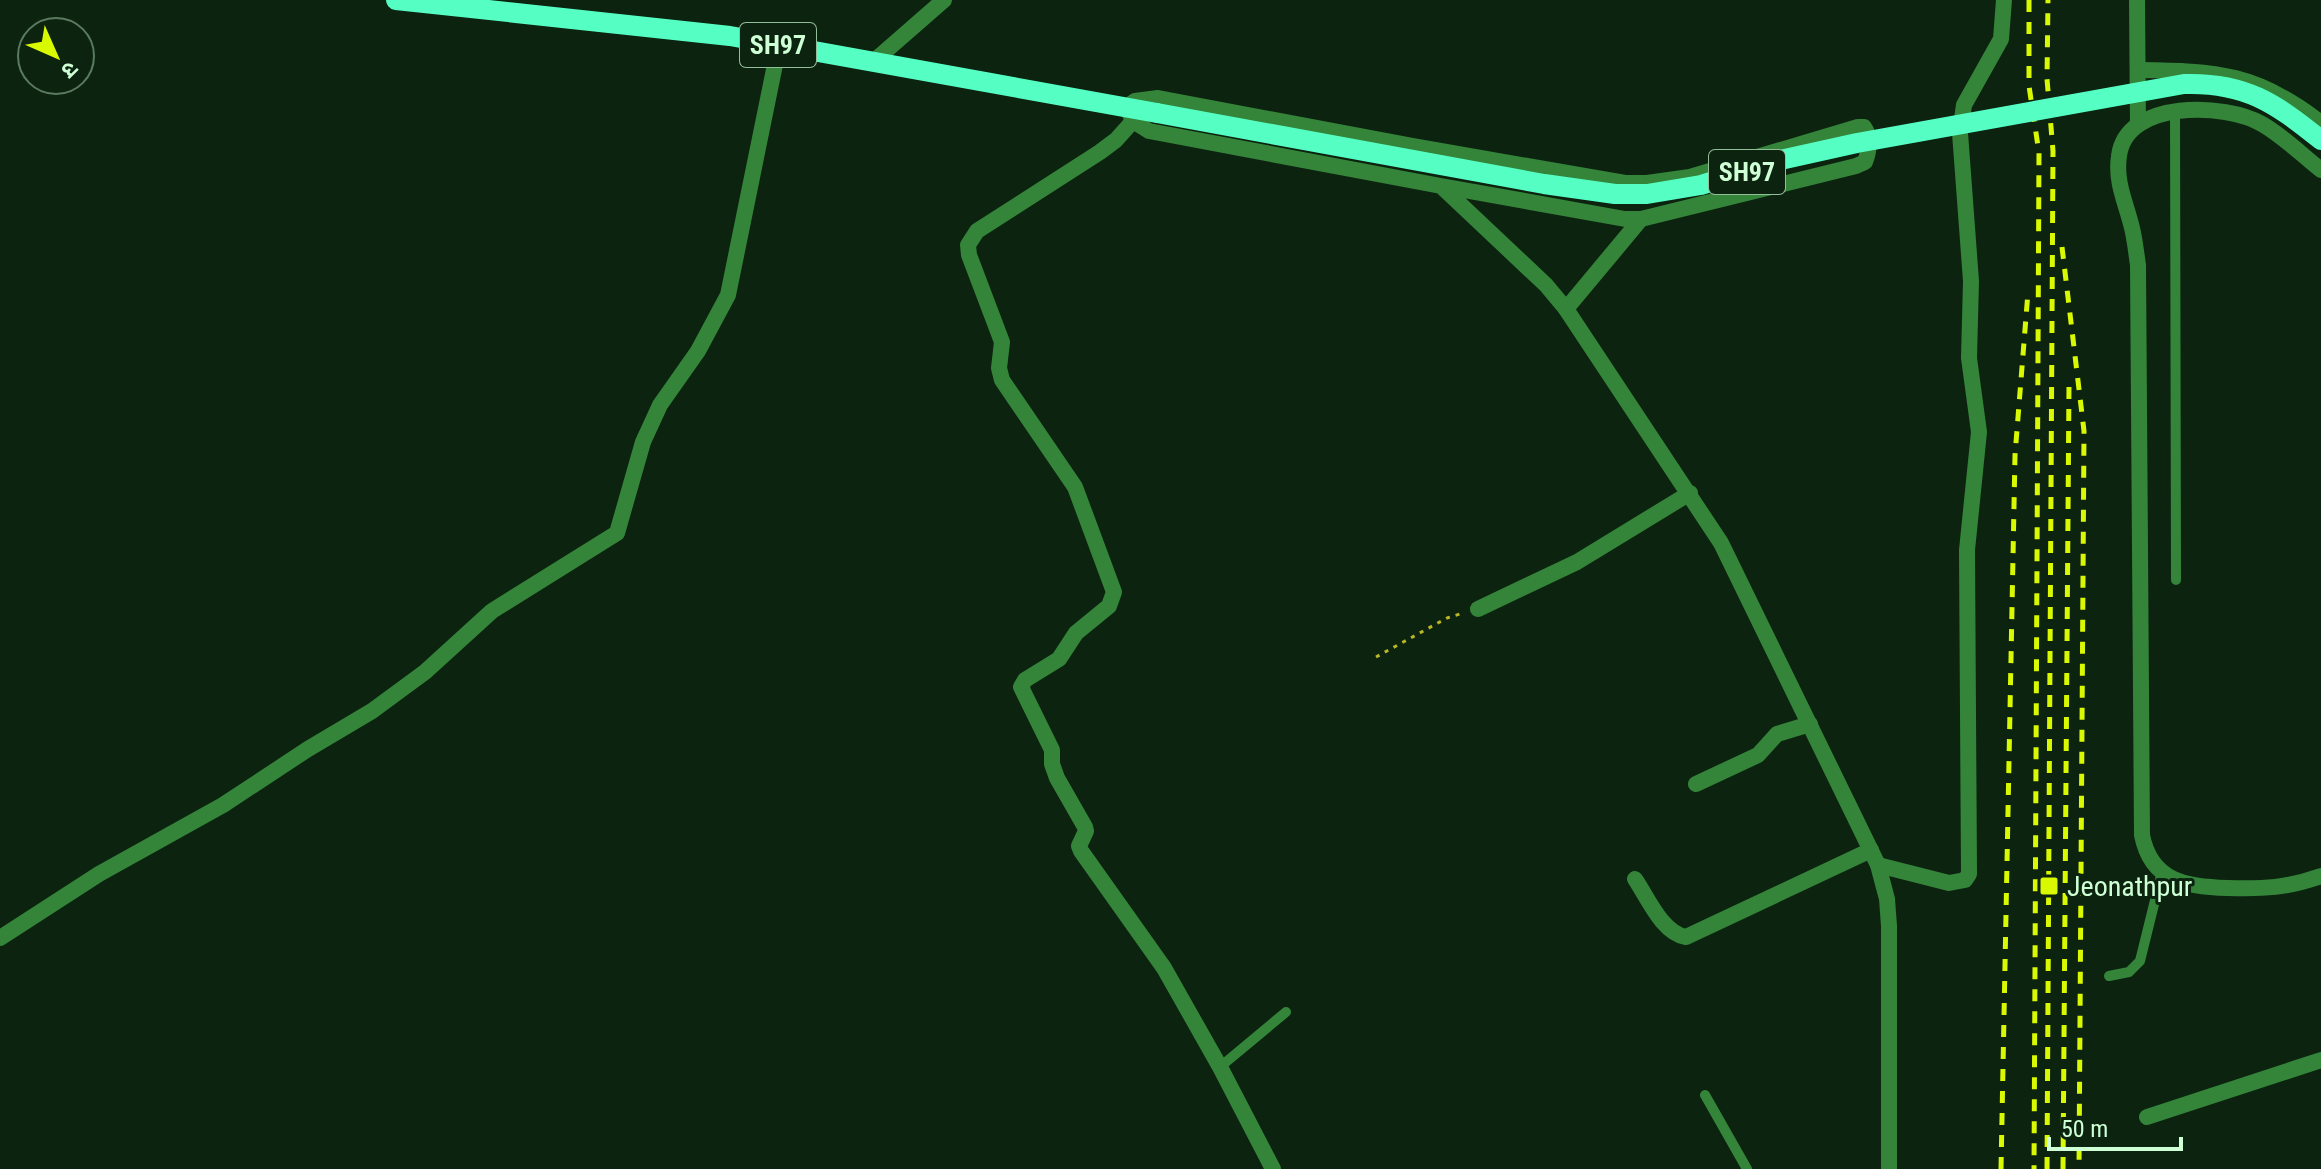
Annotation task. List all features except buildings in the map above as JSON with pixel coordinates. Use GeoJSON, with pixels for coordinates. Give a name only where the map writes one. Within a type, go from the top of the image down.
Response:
{"type":"FeatureCollection","features":[{"type":"Feature","properties":{"kind":"main road","name":"SH97"},"geometry":{"type":"LineString","coordinates":[[396,0],[730,36],[1130,114],[1157,113],[1544,184],[1615,194],[1676,191],[1733,177],[1776,161],[1857,143],[2184,84],[2211,83],[2253,93],[2288,114],[2321,140]]}},
{"type":"Feature","properties":{"kind":"street"},"geometry":{"type":"LineString","coordinates":[[873,62],[944,0]]}},
{"type":"Feature","properties":{"kind":"street"},"geometry":{"type":"LineString","coordinates":[[1635,879],[1665,925],[1673,933],[1686,937],[1875,857],[1949,883],[1965,880],[1969,874],[1967,550],[1979,432],[1969,358],[1971,281],[1960,133],[1964,105],[2001,39],[2004,0]]}},
{"type":"Feature","properties":{"kind":"street"},"geometry":{"type":"LineString","coordinates":[[2137,0],[2138,125]]}},
{"type":"Feature","properties":{"kind":"street"},"geometry":{"type":"LineString","coordinates":[[0,938],[144,847],[223,805],[372,711],[425,672],[492,611],[617,533],[643,442],[660,405],[698,351],[728,295],[779,45]]}},
{"type":"Feature","properties":{"kind":"street"},"geometry":{"type":"LineString","coordinates":[[2139,70],[2197,70],[2247,80],[2289,99],[2321,123]]}},
{"type":"Feature","properties":{"kind":"street"},"geometry":{"type":"LineString","coordinates":[[1130,114],[1149,131],[1625,219],[1641,219],[1856,166],[1865,162],[1868,133],[1864,127],[1858,127],[1690,177],[1625,183],[1158,98],[1135,101],[1130,114],[1108,146],[977,231],[968,245],[1002,342],[999,368],[1002,380],[1075,487],[1114,592],[1109,606],[1076,633],[1059,659],[1022,683],[1022,692],[1052,750],[1052,764],[1057,778],[1085,827],[1079,846],[1081,851],[1155,953],[1273,1169]]}},
{"type":"Feature","properties":{"kind":"street"},"geometry":{"type":"LineString","coordinates":[[2321,170],[2263,125],[2240,114],[2204,110],[2175,112],[2153,117],[2138,125],[2119,152],[2117,179],[2132,228],[2138,265],[2142,835],[2150,859],[2162,872],[2198,888],[2273,889],[2321,876]]}},
{"type":"Feature","properties":{"kind":"street"},"geometry":{"type":"LineString","coordinates":[[1441,186],[1546,285],[1566,309],[1690,493],[1731,561],[1875,857],[1887,899],[1889,926],[1889,1169]]}},
{"type":"Feature","properties":{"kind":"street"},"geometry":{"type":"LineString","coordinates":[[1566,309],[1641,219]]}},
{"type":"Feature","properties":{"kind":"street"},"geometry":{"type":"LineString","coordinates":[[1478,609],[1577,562],[1690,493]]}},
{"type":"Feature","properties":{"kind":"street"},"geometry":{"type":"LineString","coordinates":[[1696,784],[1758,755],[1777,734],[1810,724]]}},
{"type":"Feature","properties":{"kind":"street"},"geometry":{"type":"LineString","coordinates":[[2147,1117],[2321,1060]]}},
{"type":"Feature","properties":{"kind":"lane"},"geometry":{"type":"LineString","coordinates":[[2175,112],[2176,580]]}},
{"type":"Feature","properties":{"kind":"lane"},"geometry":{"type":"LineString","coordinates":[[2109,976],[2129,972],[2140,961],[2162,872]]}},
{"type":"Feature","properties":{"kind":"lane"},"geometry":{"type":"LineString","coordinates":[[1220,1067],[1286,1012]]}},
{"type":"Feature","properties":{"kind":"lane"},"geometry":{"type":"LineString","coordinates":[[1705,1095],[1747,1169]]}},
{"type":"Feature","properties":{"kind":"path"},"geometry":{"type":"LineString","coordinates":[[1376,657],[1447,618],[1478,609]]}},
{"type":"Feature","properties":{"kind":"railway"},"geometry":{"type":"LineString","coordinates":[[2029,0],[2029,86],[2039,153],[2034,1169]]}},
{"type":"Feature","properties":{"kind":"railway"},"geometry":{"type":"LineString","coordinates":[[2047,1169],[2053,151],[2047,79],[2048,0]]}},
{"type":"Feature","properties":{"kind":"railway"},"geometry":{"type":"LineString","coordinates":[[2062,247],[2084,431],[2079,1169]]}},
{"type":"Feature","properties":{"kind":"railway"},"geometry":{"type":"LineString","coordinates":[[2001,1169],[2015,455],[2028,292]]}},
{"type":"Feature","properties":{"kind":"railway"},"geometry":{"type":"LineString","coordinates":[[2063,1169],[2069,385]]}},
{"type":"Feature","properties":{"kind":"place","name":"Jeonathpur"},"geometry":{"type":"Point","coordinates":[2049,886]}}]}
